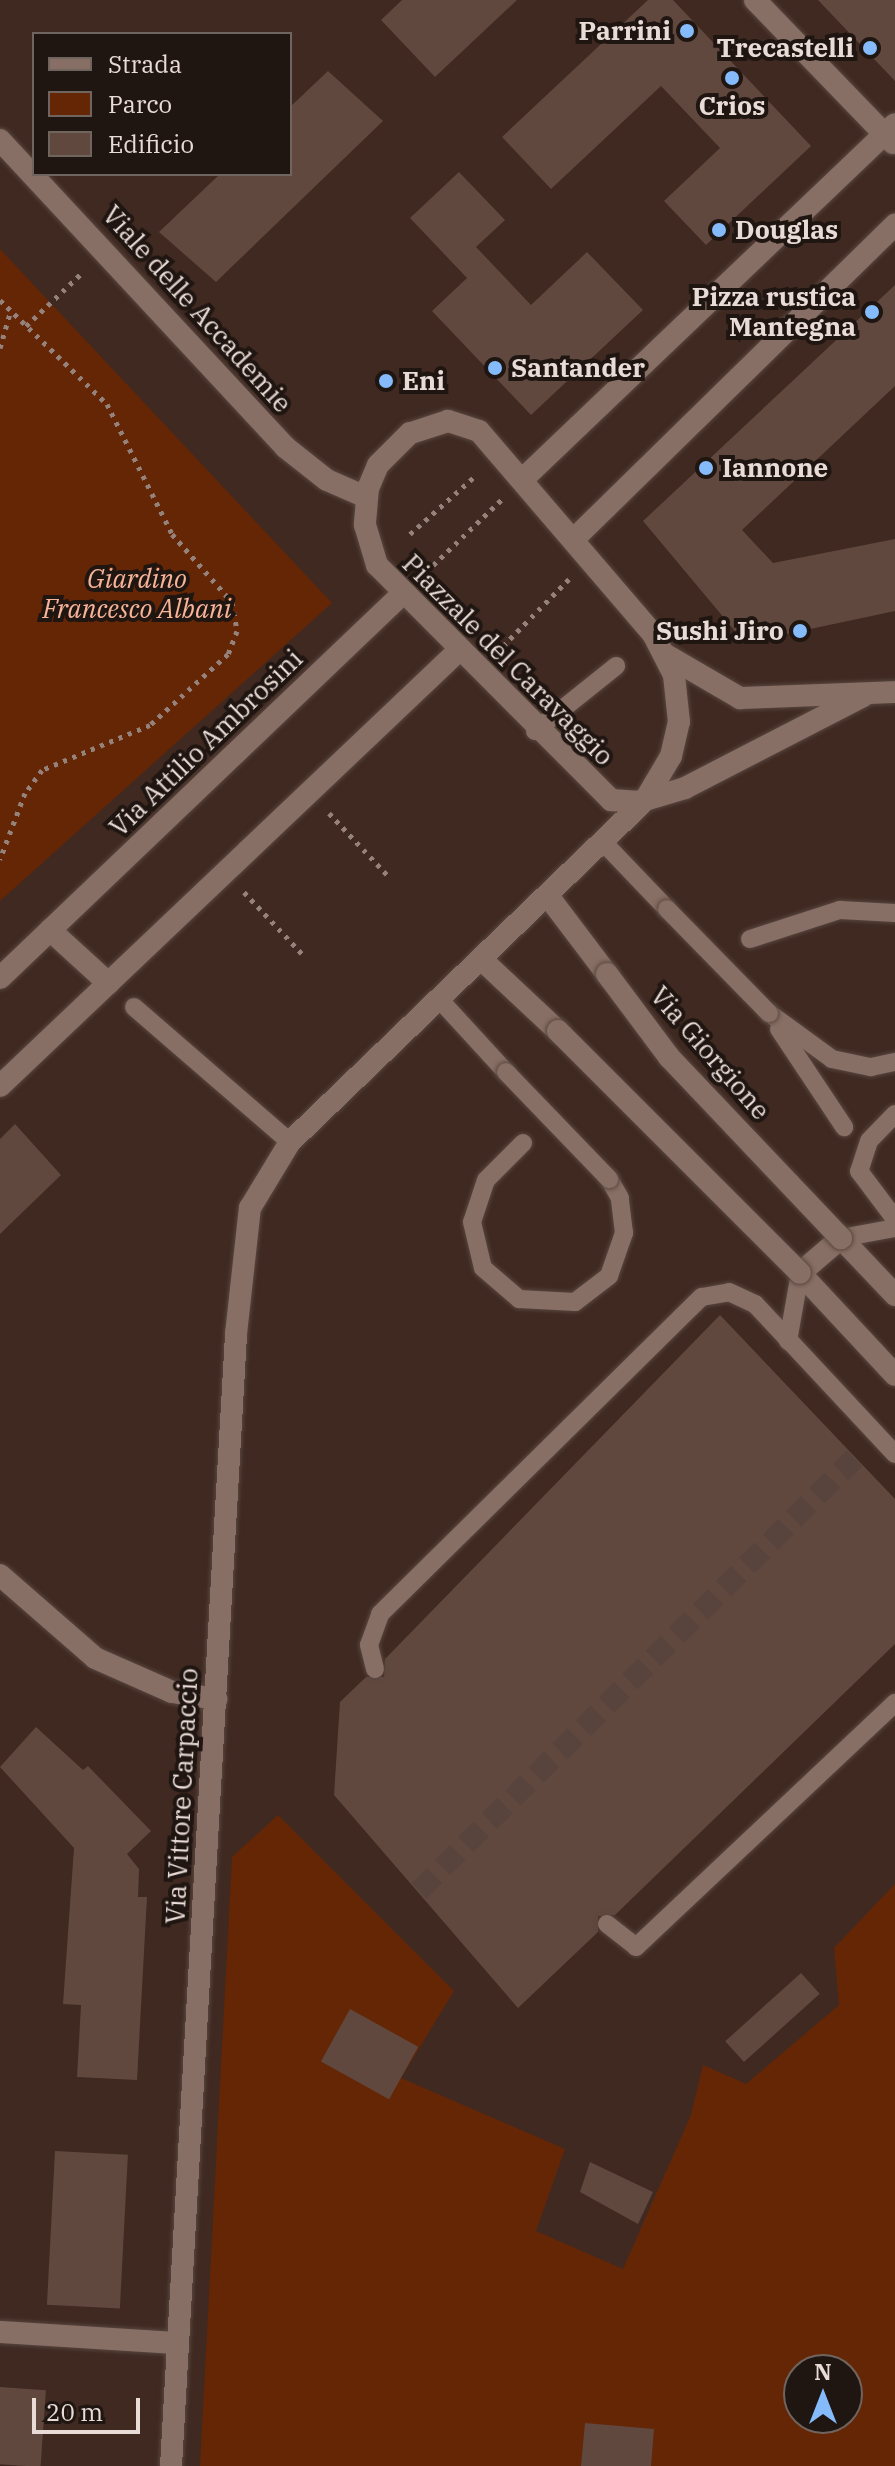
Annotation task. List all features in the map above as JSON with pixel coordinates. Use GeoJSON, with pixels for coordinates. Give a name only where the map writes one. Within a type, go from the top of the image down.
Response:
{"type":"FeatureCollection","features":[{"type":"Feature","properties":{"kind":"street"},"geometry":{"type":"LineString","coordinates":[[523,479],[892,134],[755,0]]}},
{"type":"Feature","properties":{"kind":"street","name":"Viale delle Accademie"},"geometry":{"type":"LineString","coordinates":[[0,140],[32,173]]}},
{"type":"Feature","properties":{"kind":"street","name":"Viale delle Accademie"},"geometry":{"type":"LineString","coordinates":[[35,176],[285,447],[327,480],[366,497]]}},
{"type":"Feature","properties":{"kind":"street"},"geometry":{"type":"LineString","coordinates":[[575,538],[895,225]]}},
{"type":"Feature","properties":{"kind":"street"},"geometry":{"type":"LineString","coordinates":[[290,1142],[604,843],[645,800],[678,734],[678,692],[666,655],[575,538],[479,431],[437,423],[387,454],[366,497]]}},
{"type":"Feature","properties":{"kind":"street","name":"Piazzale del Caravaggio"},"geometry":{"type":"LineString","coordinates":[[366,497],[370,549],[400,596],[606,797],[645,800]]}},
{"type":"Feature","properties":{"kind":"street","name":"Via Attilio Ambrosini"},"geometry":{"type":"LineString","coordinates":[[0,978],[400,596]]}},
{"type":"Feature","properties":{"kind":"street"},"geometry":{"type":"LineString","coordinates":[[0,1086],[457,652]]}},
{"type":"Feature","properties":{"kind":"street"},"geometry":{"type":"LineString","coordinates":[[666,655],[740,698],[863,696],[895,692]]}},
{"type":"Feature","properties":{"kind":"street"},"geometry":{"type":"LineString","coordinates":[[645,800],[725,770],[863,696]]}},
{"type":"Feature","properties":{"kind":"street","name":"Via Giorgione"},"geometry":{"type":"LineString","coordinates":[[548,896],[669,1057],[895,1295]]}},
{"type":"Feature","properties":{"kind":"street"},"geometry":{"type":"LineString","coordinates":[[50,930],[108,983]]}},
{"type":"Feature","properties":{"kind":"street"},"geometry":{"type":"LineString","coordinates":[[481,959],[558,1031],[800,1273],[895,1375]]}},
{"type":"Feature","properties":{"kind":"street","name":"Via Vittore Carpaccio"},"geometry":{"type":"LineString","coordinates":[[171,2466],[243,1249],[261,1180],[290,1142]]}},
{"type":"Feature","properties":{"kind":"street"},"geometry":{"type":"LineString","coordinates":[[800,1273],[841,1238]]}},
{"type":"Feature","properties":{"kind":"street"},"geometry":{"type":"LineString","coordinates":[[0,1575],[95,1658],[172,1692],[216,1699]]}},
{"type":"Feature","properties":{"kind":"street"},"geometry":{"type":"LineString","coordinates":[[0,2332],[177,2343]]}},
{"type":"Feature","properties":{"kind":"lane"},"geometry":{"type":"LineString","coordinates":[[535,731],[616,666]]}},
{"type":"Feature","properties":{"kind":"lane"},"geometry":{"type":"LineString","coordinates":[[604,843],[769,1013],[832,1059],[871,1067],[895,1062]]}},
{"type":"Feature","properties":{"kind":"lane"},"geometry":{"type":"LineString","coordinates":[[750,939],[775,925],[852,908],[895,913]]}},
{"type":"Feature","properties":{"kind":"lane"},"geometry":{"type":"LineString","coordinates":[[440,1000],[609,1179],[620,1198],[624,1233],[609,1276],[575,1302],[519,1299],[483,1268],[472,1222],[486,1180],[523,1143]]}},
{"type":"Feature","properties":{"kind":"lane"},"geometry":{"type":"LineString","coordinates":[[134,1007],[290,1142]]}},
{"type":"Feature","properties":{"kind":"lane"},"geometry":{"type":"LineString","coordinates":[[769,1013],[844,1127]]}},
{"type":"Feature","properties":{"kind":"lane"},"geometry":{"type":"LineString","coordinates":[[895,1114],[869,1141],[859,1171],[895,1219]]}},
{"type":"Feature","properties":{"kind":"lane"},"geometry":{"type":"LineString","coordinates":[[841,1238],[895,1228]]}},
{"type":"Feature","properties":{"kind":"lane"},"geometry":{"type":"LineString","coordinates":[[788,1341],[800,1273]]}},
{"type":"Feature","properties":{"kind":"lane"},"geometry":{"type":"LineString","coordinates":[[375,1669],[369,1645],[380,1614],[691,1305],[715,1293],[744,1297],[895,1454]]}},
{"type":"Feature","properties":{"kind":"lane"},"geometry":{"type":"LineString","coordinates":[[607,1924],[636,1947],[895,1703]]}},
{"type":"Feature","properties":{"kind":"path"},"geometry":{"type":"LineString","coordinates":[[26,326],[106,250]]}},
{"type":"Feature","properties":{"kind":"path"},"geometry":{"type":"LineString","coordinates":[[0,300],[107,404],[172,534],[232,602],[237,631],[228,654],[150,725],[42,770],[25,793],[0,859]]}},
{"type":"Feature","properties":{"kind":"path"},"geometry":{"type":"LineString","coordinates":[[0,348],[10,311]]}},
{"type":"Feature","properties":{"kind":"path"},"geometry":{"type":"LineString","coordinates":[[410,534],[474,477]]}},
{"type":"Feature","properties":{"kind":"path"},"geometry":{"type":"LineString","coordinates":[[400,596],[523,479]]}},
{"type":"Feature","properties":{"kind":"path"},"geometry":{"type":"LineString","coordinates":[[503,646],[570,578]]}},
{"type":"Feature","properties":{"kind":"path"},"geometry":{"type":"LineString","coordinates":[[323,806],[389,877]]}},
{"type":"Feature","properties":{"kind":"path"},"geometry":{"type":"LineString","coordinates":[[238,886],[305,957]]}},
{"type":"Feature","properties":{"kind":"green space","name":"Giardino Francesco Albani"},"geometry":{"type":"Polygon","coordinates":[[[0,249],[332,603],[0,901],[0,249]]]}},
{"type":"Feature","properties":{"kind":"green space"},"geometry":{"type":"Polygon","coordinates":[[[278,1815],[454,1991],[401,2078],[565,2149],[536,2231],[623,2269],[691,2115],[703,2065],[746,2084],[839,2005],[834,1948],[895,1884],[895,2466],[200,2466],[232,1857],[278,1815]]]}},
{"type":"Feature","properties":{"kind":"building"},"geometry":{"type":"Polygon","coordinates":[[[402,0],[517,0],[435,77],[381,20],[402,0]]]}},
{"type":"Feature","properties":{"kind":"building"},"geometry":{"type":"Polygon","coordinates":[[[648,0],[673,0],[811,146],[706,245],[664,201],[720,148],[661,86],[551,189],[502,137],[648,0]]]}},
{"type":"Feature","properties":{"kind":"building"},"geometry":{"type":"Polygon","coordinates":[[[818,0],[895,0],[895,81],[818,0]]]}},
{"type":"Feature","properties":{"kind":"building"},"geometry":{"type":"Polygon","coordinates":[[[328,71],[383,121],[216,282],[159,232],[218,176],[292,176],[292,105],[328,71]]]}},
{"type":"Feature","properties":{"kind":"building"},"geometry":{"type":"Polygon","coordinates":[[[459,172],[505,220],[476,247],[531,305],[587,252],[643,310],[531,415],[432,311],[467,278],[410,218],[459,172]]]}},
{"type":"Feature","properties":{"kind":"building"},"geometry":{"type":"Polygon","coordinates":[[[895,285],[895,386],[742,530],[773,563],[895,539],[895,611],[745,643],[643,521],[895,285]]]}},
{"type":"Feature","properties":{"kind":"building"},"geometry":{"type":"Polygon","coordinates":[[[15,1124],[61,1175],[0,1234],[0,1139],[15,1124]]]}},
{"type":"Feature","properties":{"kind":"building"},"geometry":{"type":"Polygon","coordinates":[[[720,1315],[895,1499],[895,1644],[615,1915],[598,1916],[598,1932],[518,2008],[334,1795],[340,1702],[366,1677],[384,1677],[385,1659],[720,1315]]]}},
{"type":"Feature","properties":{"kind":"building"},"geometry":{"type":"Polygon","coordinates":[[[36,1727],[83,1770],[88,1766],[151,1831],[127,1854],[139,1869],[138,1897],[147,1897],[137,2080],[77,2077],[81,2005],[63,2004],[74,1848],[0,1767],[36,1727]]]}},
{"type":"Feature","properties":{"kind":"building"},"geometry":{"type":"Polygon","coordinates":[[[801,1973],[820,1994],[744,2062],[725,2041],[801,1973]]]}},
{"type":"Feature","properties":{"kind":"building"},"geometry":{"type":"Polygon","coordinates":[[[350,2009],[418,2047],[389,2099],[321,2061],[350,2009]]]}},
{"type":"Feature","properties":{"kind":"building"},"geometry":{"type":"Polygon","coordinates":[[[55,2151],[128,2155],[120,2309],[47,2305],[55,2151]]]}},
{"type":"Feature","properties":{"kind":"building"},"geometry":{"type":"Polygon","coordinates":[[[590,2162],[653,2192],[638,2224],[580,2192],[590,2162]]]}},
{"type":"Feature","properties":{"kind":"building"},"geometry":{"type":"Polygon","coordinates":[[[0,2387],[46,2390],[41,2466],[0,2464],[0,2387]]]}},
{"type":"Feature","properties":{"kind":"building"},"geometry":{"type":"Polygon","coordinates":[[[585,2423],[654,2429],[651,2466],[581,2466],[585,2423]]]}},
{"type":"Feature","properties":{"kind":"tunnel"},"geometry":{"type":"LineString","coordinates":[[419,1891],[855,1458]]}},
{"type":"Feature","properties":{"kind":"place","name":"Parrini"},"geometry":{"type":"Point","coordinates":[687,31]}},
{"type":"Feature","properties":{"kind":"place","name":"Trecastelli"},"geometry":{"type":"Point","coordinates":[870,48]}},
{"type":"Feature","properties":{"kind":"place","name":"Crios"},"geometry":{"type":"Point","coordinates":[732,78]}},
{"type":"Feature","properties":{"kind":"place","name":"Douglas"},"geometry":{"type":"Point","coordinates":[719,230]}},
{"type":"Feature","properties":{"kind":"place","name":"Pizza rustica Mantegna"},"geometry":{"type":"Point","coordinates":[872,312]}},
{"type":"Feature","properties":{"kind":"place","name":"Santander"},"geometry":{"type":"Point","coordinates":[495,368]}},
{"type":"Feature","properties":{"kind":"place","name":"Eni"},"geometry":{"type":"Point","coordinates":[386,381]}},
{"type":"Feature","properties":{"kind":"place","name":"Iannone"},"geometry":{"type":"Point","coordinates":[706,468]}},
{"type":"Feature","properties":{"kind":"place","name":"Sushi Jiro"},"geometry":{"type":"Point","coordinates":[800,631]}}]}
